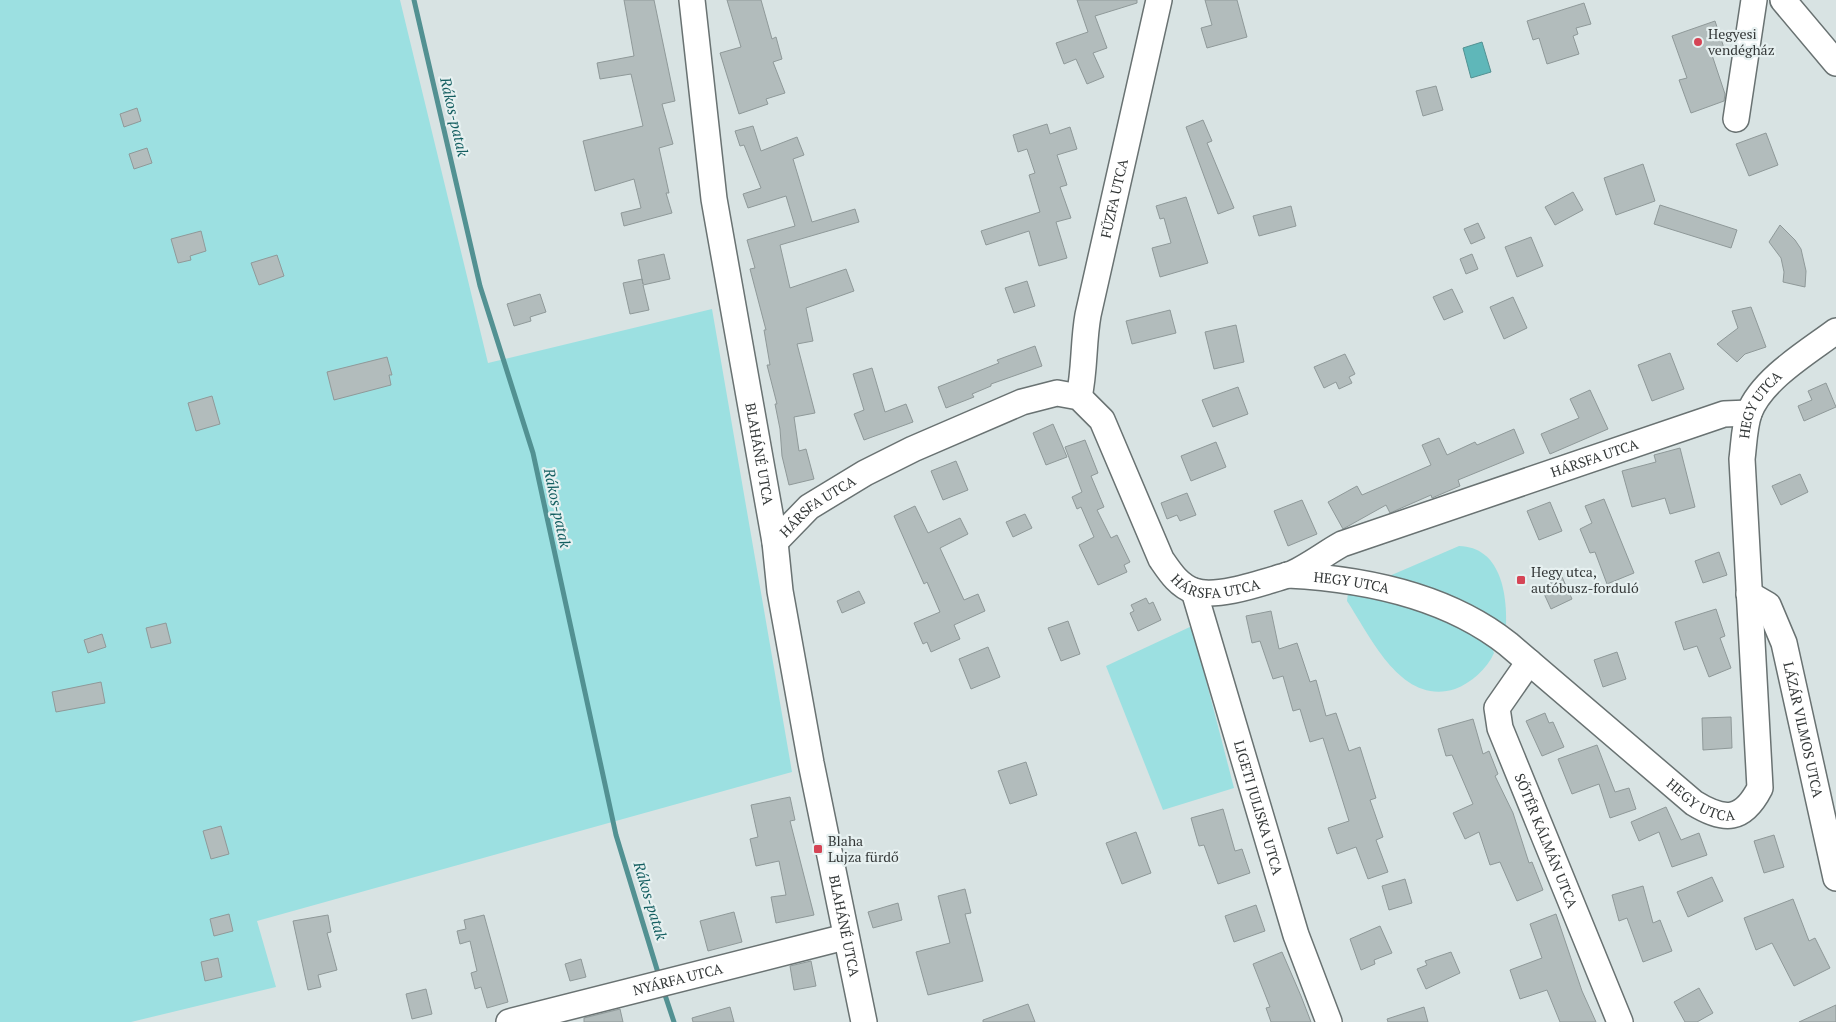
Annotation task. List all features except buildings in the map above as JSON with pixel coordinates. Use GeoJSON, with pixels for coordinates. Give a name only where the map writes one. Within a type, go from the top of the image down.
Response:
{"type":"FeatureCollection","features":[{"type":"Feature","properties":{"kind":"street","name":"BLAHÁNÉ UTCA"},"geometry":{"type":"LineString","coordinates":[[692,0],[714,199],[775,542],[780,591],[845,937],[864,1022]]}},
{"type":"Feature","properties":{"kind":"street","name":"FŰZFA UTCA"},"geometry":{"type":"LineString","coordinates":[[1079,397],[1086,323],[1159,0]]}},
{"type":"Feature","properties":{"kind":"street"},"geometry":{"type":"LineString","coordinates":[[1736,119],[1754,0]]}},
{"type":"Feature","properties":{"kind":"street"},"geometry":{"type":"LineString","coordinates":[[1783,0],[1836,63]]}},
{"type":"Feature","properties":{"kind":"street","name":"HEGY UTCA"},"geometry":{"type":"LineString","coordinates":[[1288,575],[1323,576],[1360,582],[1420,598],[1451,609],[1494,634],[1694,803],[1707,811],[1732,816],[1743,812],[1754,801],[1760,788],[1742,459],[1744,433],[1749,413],[1759,396],[1774,379],[1836,331]]}},
{"type":"Feature","properties":{"kind":"street","name":"HÁRSFA UTCA"},"geometry":{"type":"LineString","coordinates":[[775,542],[809,507],[865,473],[913,449],[1028,400],[1057,393],[1079,397],[1102,420],[1161,559],[1181,584],[1194,591],[1211,594],[1226,592],[1288,575],[1342,544],[1431,512],[1724,414],[1749,413]]}},
{"type":"Feature","properties":{"kind":"street","name":"LIGETI JULISKA UTCA"},"geometry":{"type":"LineString","coordinates":[[1194,591],[1296,935],[1329,1022]]}},
{"type":"Feature","properties":{"kind":"street","name":"LÁZÁR VILMOS UTCA"},"geometry":{"type":"LineString","coordinates":[[1749,594],[1768,605],[1784,643],[1836,878]]}},
{"type":"Feature","properties":{"kind":"street","name":"SŐTÉR KÁLMÁN UTCA"},"geometry":{"type":"LineString","coordinates":[[1529,662],[1497,708],[1500,728],[1620,1022]]}},
{"type":"Feature","properties":{"kind":"street","name":"NYÁRFA UTCA"},"geometry":{"type":"LineString","coordinates":[[509,1022],[845,937]]}},
{"type":"Feature","properties":{"kind":"shaded area"},"geometry":{"type":"Polygon","coordinates":[[[0,0],[400,0],[488,363],[712,309],[792,772],[257,921],[276,987],[131,1022],[0,1022],[0,0]]]}},
{"type":"Feature","properties":{"kind":"shaded area"},"geometry":{"type":"Polygon","coordinates":[[[1482,42],[1491,72],[1471,78],[1463,48],[1482,42]]]}},
{"type":"Feature","properties":{"kind":"shaded area"},"geometry":{"type":"Polygon","coordinates":[[[1459,546],[1473,548],[1484,554],[1498,574],[1505,599],[1506,612],[1506,625],[1501,631],[1387,577],[1459,546]]]}},
{"type":"Feature","properties":{"kind":"shaded area"},"geometry":{"type":"Polygon","coordinates":[[[1348,593],[1405,604],[1461,623],[1492,648],[1494,653],[1483,670],[1473,679],[1455,689],[1436,692],[1419,687],[1403,678],[1377,649],[1347,601],[1348,593]]]}},
{"type":"Feature","properties":{"kind":"shaded area"},"geometry":{"type":"Polygon","coordinates":[[[1192,626],[1234,788],[1163,810],[1106,666],[1192,626]]]}},
{"type":"Feature","properties":{"kind":"waterway","name":"Rákos-patak"},"geometry":{"type":"LineString","coordinates":[[414,0],[480,286],[533,453],[616,835],[659,976]]}},
{"type":"Feature","properties":{"kind":"waterway","name":"Rákos-patak"},"geometry":{"type":"LineString","coordinates":[[663,989],[674,1022]]}},
{"type":"Feature","properties":{"kind":"place","name":"Hegyesi vendégház"},"geometry":{"type":"Point","coordinates":[1698,42]}},
{"type":"Feature","properties":{"kind":"place","name":"Hegy utca, autóbusz-forduló"},"geometry":{"type":"Point","coordinates":[1521,580]}},
{"type":"Feature","properties":{"kind":"place","name":"Blaha Lujza fürdő"},"geometry":{"type":"Point","coordinates":[818,849]}}]}
